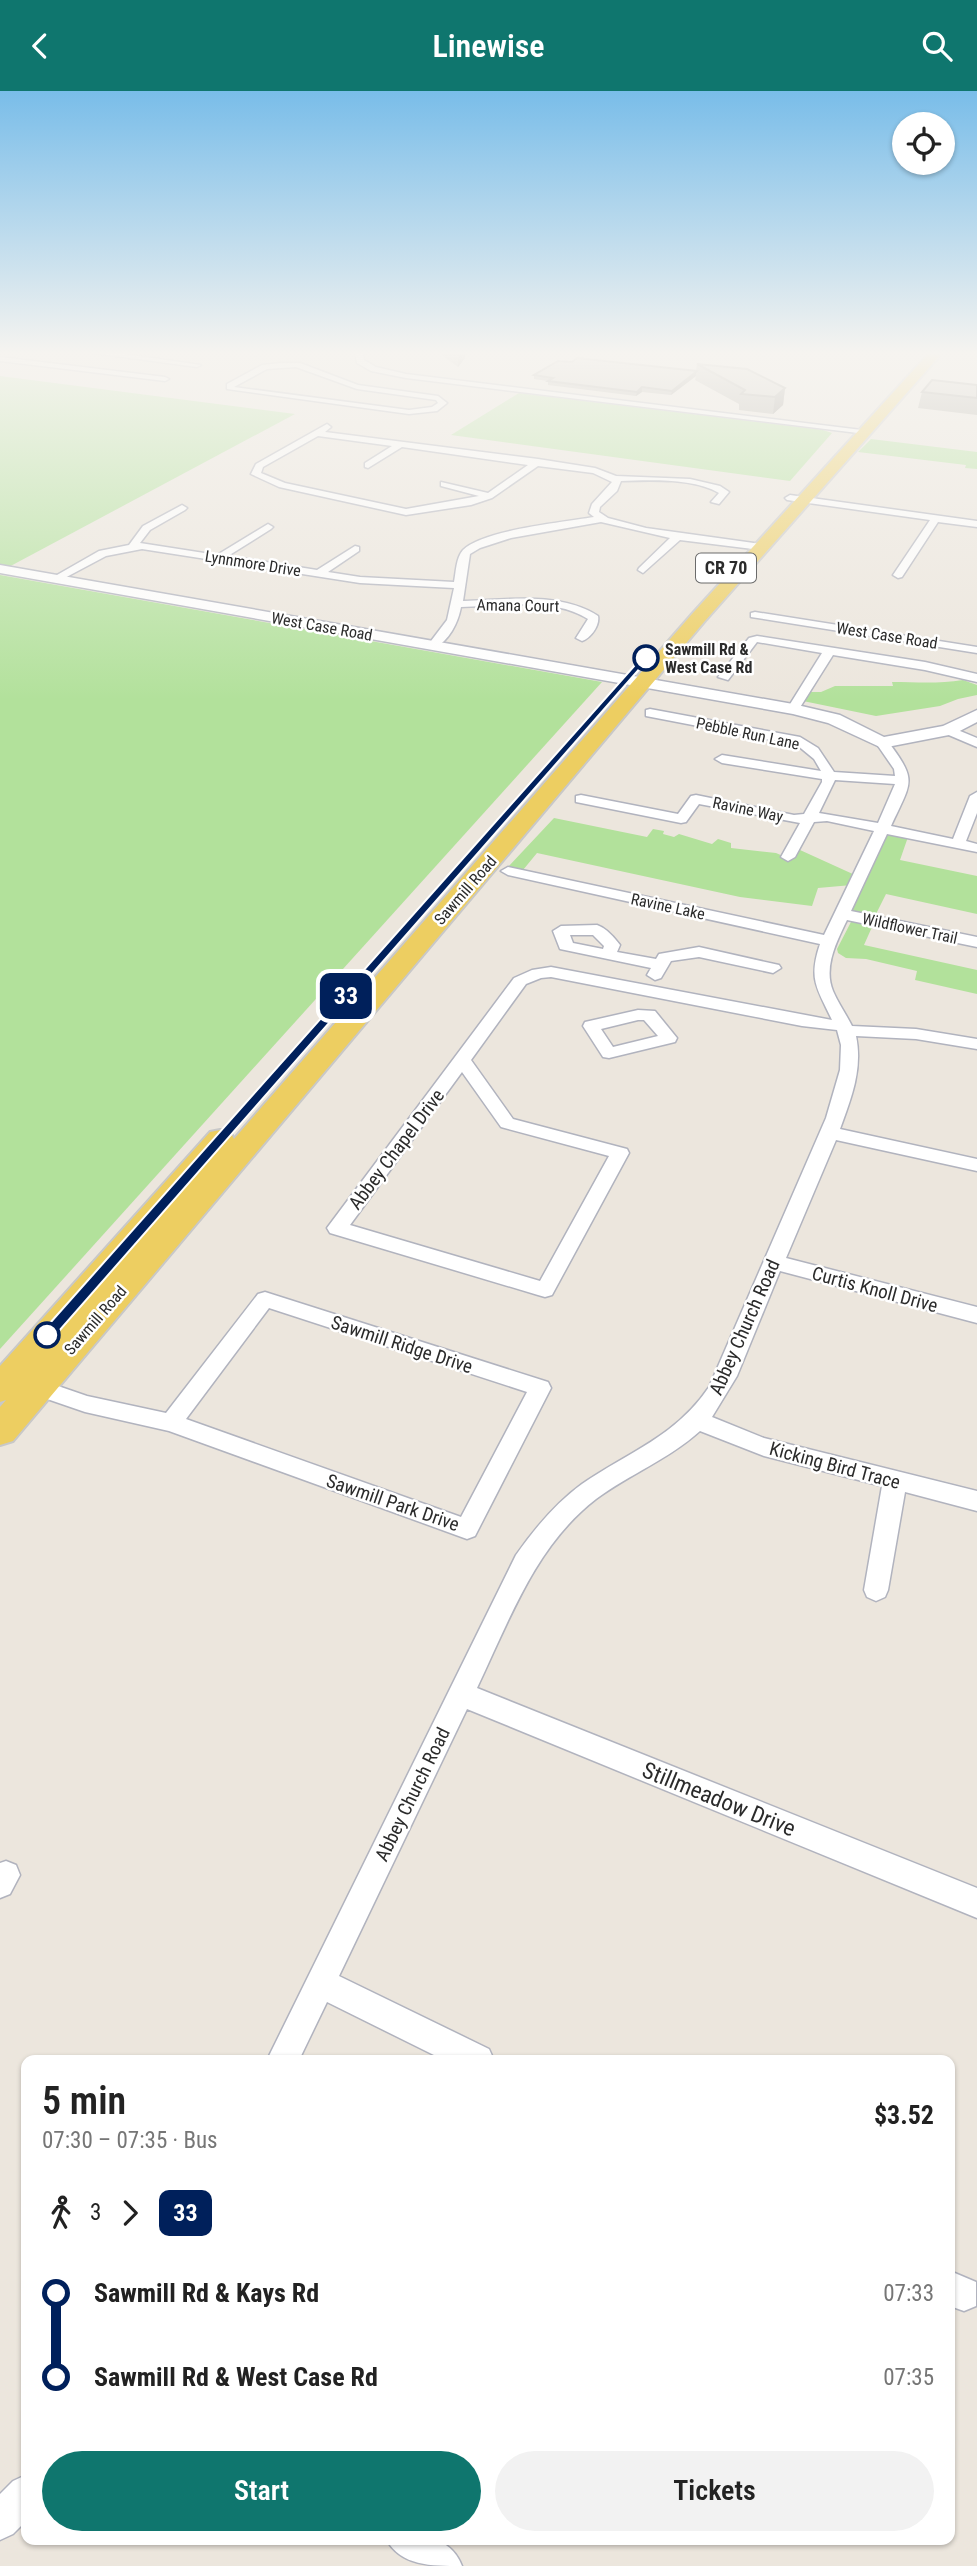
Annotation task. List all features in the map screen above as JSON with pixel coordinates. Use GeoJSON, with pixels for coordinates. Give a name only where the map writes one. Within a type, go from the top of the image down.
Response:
{"type":"FeatureCollection","features":[{"type":"Feature","properties":{"kind":"main road","name":"Sawmill Road"},"geometry":{"type":"LineString","coordinates":[[0,1431],[16,1384],[823,468]]}},
{"type":"Feature","properties":{"kind":"main road","name":"West Case Road"},"geometry":{"type":"LineString","coordinates":[[0,569],[635,681]]}},
{"type":"Feature","properties":{"kind":"main road"},"geometry":{"type":"LineString","coordinates":[[635,681],[793,709],[834,719],[882,743],[948,730],[977,715]]}},
{"type":"Feature","properties":{"kind":"street"},"geometry":{"type":"LineString","coordinates":[[257,468],[256,474],[274,482],[405,512],[489,496],[529,468]]}},
{"type":"Feature","properties":{"kind":"street"},"geometry":{"type":"LineString","coordinates":[[579,468],[616,479],[655,478],[713,486],[724,492],[716,502]]}},
{"type":"Feature","properties":{"kind":"street"},"geometry":{"type":"LineString","coordinates":[[601,519],[594,509],[617,485],[616,479]]}},
{"type":"Feature","properties":{"kind":"street"},"geometry":{"type":"LineString","coordinates":[[444,484],[489,496]]}},
{"type":"Feature","properties":{"kind":"street"},"geometry":{"type":"LineString","coordinates":[[796,499],[977,524]]}},
{"type":"Feature","properties":{"kind":"street"},"geometry":{"type":"LineString","coordinates":[[134,546],[138,536],[144,531],[182,508]]}},
{"type":"Feature","properties":{"kind":"street"},"geometry":{"type":"LineString","coordinates":[[898,575],[936,518]]}},
{"type":"Feature","properties":{"kind":"street"},"geometry":{"type":"LineString","coordinates":[[434,645],[452,626],[463,560],[468,550],[484,542],[601,519],[624,527],[754,546]]}},
{"type":"Feature","properties":{"kind":"street"},"geometry":{"type":"LineString","coordinates":[[220,557],[268,527]]}},
{"type":"Feature","properties":{"kind":"street"},"geometry":{"type":"LineString","coordinates":[[643,571],[679,535]]}},
{"type":"Feature","properties":{"kind":"street","name":"Lynnmore Drive"},"geometry":{"type":"LineString","coordinates":[[55,579],[103,553],[134,546],[381,583],[459,585]]}},
{"type":"Feature","properties":{"kind":"street"},"geometry":{"type":"LineString","coordinates":[[320,573],[355,549]]}},
{"type":"Feature","properties":{"kind":"street","name":"Amana Court"},"geometry":{"type":"LineString","coordinates":[[457,604],[577,608],[594,618],[592,626],[582,638]]}},
{"type":"Feature","properties":{"kind":"street","name":"West Case Road"},"geometry":{"type":"LineString","coordinates":[[755,615],[977,650]]}},
{"type":"Feature","properties":{"kind":"street"},"geometry":{"type":"LineString","coordinates":[[724,677],[753,640],[757,639],[925,666],[977,678]]}},
{"type":"Feature","properties":{"kind":"street"},"geometry":{"type":"LineString","coordinates":[[793,709],[829,651]]}},
{"type":"Feature","properties":{"kind":"street","name":"Pebble Run Lane"},"geometry":{"type":"LineString","coordinates":[[650,713],[802,742],[822,761],[829,771],[829,777]]}},
{"type":"Feature","properties":{"kind":"street"},"geometry":{"type":"LineString","coordinates":[[948,730],[977,743]]}},
{"type":"Feature","properties":{"kind":"street"},"geometry":{"type":"LineString","coordinates":[[882,743],[901,769],[903,780]]}},
{"type":"Feature","properties":{"kind":"street","name":"Pebble Run Lane"},"geometry":{"type":"LineString","coordinates":[[722,759],[829,777],[903,780]]}},
{"type":"Feature","properties":{"kind":"street"},"geometry":{"type":"LineString","coordinates":[[788,857],[829,782],[829,777]]}},
{"type":"Feature","properties":{"kind":"street","name":"Abbey Church Road"},"geometry":{"type":"LineString","coordinates":[[286,2055],[525,1562],[565,1512],[590,1491],[659,1451],[697,1420],[723,1378],[828,1132],[849,1071],[844,1028],[827,998],[821,976],[822,960],[842,913],[900,796],[903,780]]}},
{"type":"Feature","properties":{"kind":"street"},"geometry":{"type":"LineString","coordinates":[[958,844],[977,796]]}},
{"type":"Feature","properties":{"kind":"street","name":"Ravine Way"},"geometry":{"type":"LineString","coordinates":[[581,799],[681,819],[696,799],[794,819],[827,817],[977,848]]}},
{"type":"Feature","properties":{"kind":"street","name":"Ravine Lake"},"geometry":{"type":"LineString","coordinates":[[508,871],[829,941]]}},
{"type":"Feature","properties":{"kind":"street","name":"Wildflower Trail"},"geometry":{"type":"LineString","coordinates":[[842,913],[977,942]]}},
{"type":"Feature","properties":{"kind":"street"},"geometry":{"type":"LineString","coordinates":[[638,1015],[665,957],[699,952],[773,968]]}},
{"type":"Feature","properties":{"kind":"street"},"geometry":{"type":"LineString","coordinates":[[608,955],[660,965]]}},
{"type":"Feature","properties":{"kind":"street","name":"Abbey Chapel Drive"},"geometry":{"type":"LineString","coordinates":[[462,1060],[507,1123],[620,1153],[545,1290],[337,1228],[462,1060],[509,997],[575,976],[802,1021],[977,1044]]}},
{"type":"Feature","properties":{"kind":"street"},"geometry":{"type":"LineString","coordinates":[[828,1132],[977,1165]]}},
{"type":"Feature","properties":{"kind":"street","name":"Curtis Knoll Drive"},"geometry":{"type":"LineString","coordinates":[[774,1262],[977,1315]]}},
{"type":"Feature","properties":{"kind":"street","name":"Sawmill Ridge Drive"},"geometry":{"type":"LineString","coordinates":[[171,1423],[265,1299],[540,1388]]}},
{"type":"Feature","properties":{"kind":"street","name":"Sawmill Park Drive"},"geometry":{"type":"LineString","coordinates":[[16,1384],[85,1404],[171,1423],[467,1529],[540,1388]]}},
{"type":"Feature","properties":{"kind":"street","name":"Kicking Bird Trace"},"geometry":{"type":"LineString","coordinates":[[697,1420],[731,1436],[764,1447],[977,1501]]}},
{"type":"Feature","properties":{"kind":"street"},"geometry":{"type":"LineString","coordinates":[[876,1590],[895,1481]]}},
{"type":"Feature","properties":{"kind":"street","name":"Stillmeadow Drive"},"geometry":{"type":"LineString","coordinates":[[461,1694],[977,1903]]}},
{"type":"Feature","properties":{"kind":"street"},"geometry":{"type":"LineString","coordinates":[[321,1983],[468,2055]]}},
{"type":"Feature","properties":{"kind":"street"},"geometry":{"type":"LineString","coordinates":[[0,2521],[21,2499]]}},
{"type":"Feature","properties":{"kind":"street"},"geometry":{"type":"LineString","coordinates":[[413,2545],[443,2566]]}},
{"type":"Feature","properties":{"kind":"green space"},"geometry":{"type":"Polygon","coordinates":[[[0,468],[193,468],[5,569],[0,568],[0,468]]]}},
{"type":"Feature","properties":{"kind":"green space"},"geometry":{"type":"Polygon","coordinates":[[[698,468],[801,468],[790,481],[698,468]]]}},
{"type":"Feature","properties":{"kind":"green space"},"geometry":{"type":"Polygon","coordinates":[[[0,575],[602,682],[0,1349],[0,575]]]}},
{"type":"Feature","properties":{"kind":"green space"},"geometry":{"type":"Polygon","coordinates":[[[963,680],[977,685],[977,695],[940,706],[876,716],[803,701],[809,692],[821,692],[835,686],[893,686],[892,682],[963,680]]]}},
{"type":"Feature","properties":{"kind":"green space"},"geometry":{"type":"Polygon","coordinates":[[[554,818],[647,837],[653,829],[674,837],[679,834],[712,844],[718,839],[731,843],[731,848],[776,853],[790,859],[800,850],[855,875],[852,885],[818,888],[812,906],[740,897],[537,853],[523,870],[508,867],[554,818]]]}},
{"type":"Feature","properties":{"kind":"green space"},"geometry":{"type":"Polygon","coordinates":[[[888,833],[908,837],[900,860],[977,876],[977,914],[886,894],[874,918],[850,912],[888,833]]]}},
{"type":"Feature","properties":{"kind":"green space"},"geometry":{"type":"Polygon","coordinates":[[[852,920],[872,927],[864,945],[977,970],[977,994],[915,980],[917,971],[866,959],[846,958],[838,953],[837,949],[852,920]]]}},
{"type":"Feature","properties":{"kind":"bus line","name":"33"},"geometry":{"type":"LineString","coordinates":[[47,1335],[646,658]]}},
{"type":"Feature","properties":{"kind":"place","name":"Sawmill Rd & West Case Rd"},"geometry":{"type":"Point","coordinates":[646,658]}}]}
